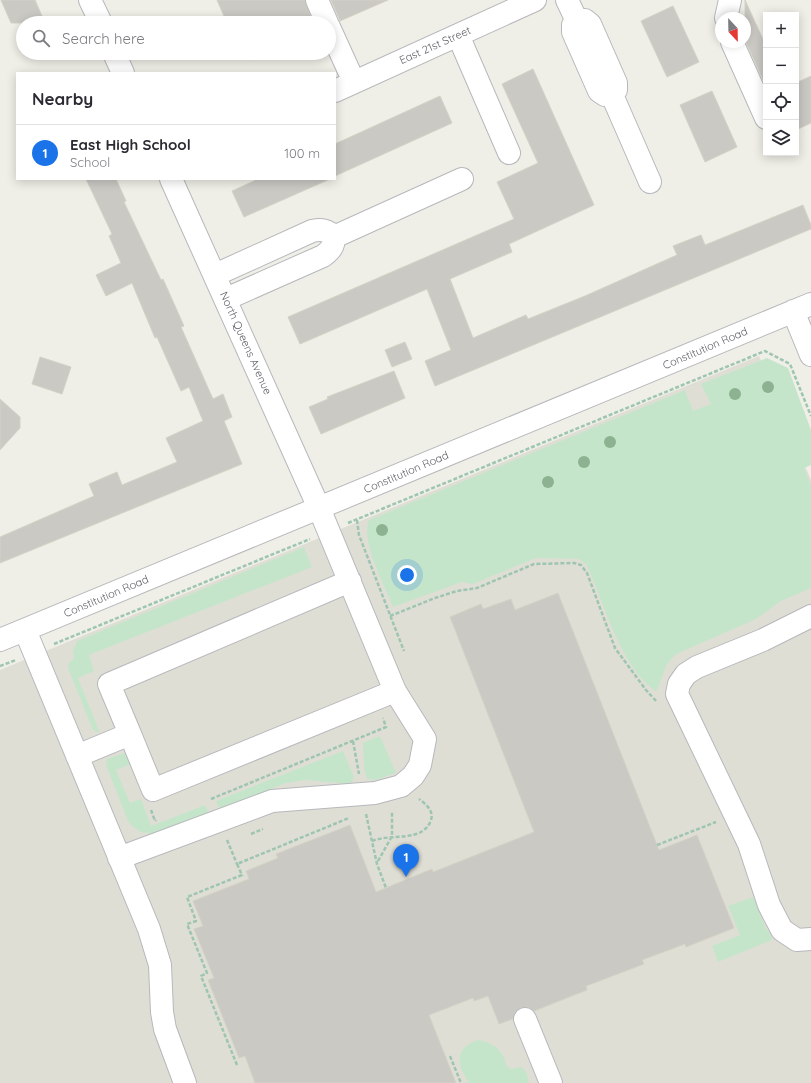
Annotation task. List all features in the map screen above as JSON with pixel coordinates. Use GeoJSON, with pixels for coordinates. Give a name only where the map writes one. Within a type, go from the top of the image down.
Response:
{"type":"FeatureCollection","features":[{"type":"Feature","properties":{"kind":"street"},"geometry":{"type":"LineString","coordinates":[[90,0],[98,16]]}},
{"type":"Feature","properties":{"kind":"street"},"geometry":{"type":"LineString","coordinates":[[317,0],[324,16]]}},
{"type":"Feature","properties":{"kind":"street","name":"East 21st Street"},"geometry":{"type":"LineString","coordinates":[[344,87],[535,0]]}},
{"type":"Feature","properties":{"kind":"street"},"geometry":{"type":"LineString","coordinates":[[567,0],[577,21],[572,25],[573,32],[599,91],[605,95],[612,95],[650,182]]}},
{"type":"Feature","properties":{"kind":"street"},"geometry":{"type":"LineString","coordinates":[[727,12],[730,0]]}},
{"type":"Feature","properties":{"kind":"street"},"geometry":{"type":"LineString","coordinates":[[458,35],[509,153]]}},
{"type":"Feature","properties":{"kind":"street"},"geometry":{"type":"LineString","coordinates":[[735,48],[763,111]]}},
{"type":"Feature","properties":{"kind":"street"},"geometry":{"type":"LineString","coordinates":[[336,55],[344,87]]}},
{"type":"Feature","properties":{"kind":"street"},"geometry":{"type":"LineString","coordinates":[[117,60],[123,72]]}},
{"type":"Feature","properties":{"kind":"street"},"geometry":{"type":"LineString","coordinates":[[334,237],[462,179]]}},
{"type":"Feature","properties":{"kind":"street","name":"North Queens Avenue"},"geometry":{"type":"LineString","coordinates":[[120,858],[272,801],[375,793],[401,786],[413,776],[420,765],[425,739],[395,691],[320,508],[171,180]]}},
{"type":"Feature","properties":{"kind":"street"},"geometry":{"type":"LineString","coordinates":[[215,275],[312,231],[321,229],[330,232],[334,237],[334,244],[330,251],[323,256],[226,299]]}},
{"type":"Feature","properties":{"kind":"street"},"geometry":{"type":"LineString","coordinates":[[802,308],[811,355]]}},
{"type":"Feature","properties":{"kind":"street","name":"Constitution Road"},"geometry":{"type":"LineString","coordinates":[[0,640],[802,308]]}},
{"type":"Feature","properties":{"kind":"street"},"geometry":{"type":"LineString","coordinates":[[350,581],[109,684],[153,790],[395,691]]}},
{"type":"Feature","properties":{"kind":"street"},"geometry":{"type":"LineString","coordinates":[[811,616],[763,640],[697,667],[686,674],[679,684],[677,694],[749,844],[769,905],[782,930],[796,940],[811,939]]}},
{"type":"Feature","properties":{"kind":"street"},"geometry":{"type":"LineString","coordinates":[[25,630],[149,929],[160,965],[162,1012],[165,1029],[185,1083]]}},
{"type":"Feature","properties":{"kind":"street"},"geometry":{"type":"LineString","coordinates":[[77,756],[130,734]]}},
{"type":"Feature","properties":{"kind":"street"},"geometry":{"type":"LineString","coordinates":[[525,1020],[551,1083]]}},
{"type":"Feature","properties":{"kind":"path"},"geometry":{"type":"LineString","coordinates":[[0,666],[765,351],[790,364],[811,416]]}},
{"type":"Feature","properties":{"kind":"path"},"geometry":{"type":"LineString","coordinates":[[390,616],[435,598],[457,591],[477,588],[534,564],[574,562],[581,565],[587,573],[615,648],[646,690],[660,706]]}},
{"type":"Feature","properties":{"kind":"path"},"geometry":{"type":"LineString","coordinates":[[372,841],[392,836],[406,836],[420,833],[428,827],[432,817],[430,809],[414,796]]}},
{"type":"Feature","properties":{"kind":"path"},"geometry":{"type":"LineString","coordinates":[[204,802],[211,799]]}},
{"type":"Feature","properties":{"kind":"path"},"geometry":{"type":"LineString","coordinates":[[377,864],[378,857],[392,836],[391,814],[394,805]]}},
{"type":"Feature","properties":{"kind":"path"},"geometry":{"type":"LineString","coordinates":[[149,807],[155,821],[162,818]]}},
{"type":"Feature","properties":{"kind":"path"},"geometry":{"type":"LineString","coordinates":[[237,1065],[201,976],[207,974],[187,924],[196,921],[187,897],[242,875],[237,864],[349,817]]}},
{"type":"Feature","properties":{"kind":"path"},"geometry":{"type":"LineString","coordinates":[[657,845],[720,820]]}},
{"type":"Feature","properties":{"kind":"path"},"geometry":{"type":"LineString","coordinates":[[450,1056],[461,1083]]}},
{"type":"Feature","properties":{"kind":"shaded area"},"geometry":{"type":"Polygon","coordinates":[[[759,356],[811,480],[811,1083],[0,1083],[0,670],[759,356]]]}},
{"type":"Feature","properties":{"kind":"green space"},"geometry":{"type":"Polygon","coordinates":[[[767,358],[788,368],[811,430],[811,465],[804,468],[811,485],[811,588],[781,601],[756,619],[676,654],[667,664],[657,690],[655,691],[642,679],[622,649],[586,564],[578,559],[536,558],[473,584],[462,582],[393,607],[371,551],[367,529],[369,520],[685,390],[693,411],[711,404],[701,384],[767,358]]]}},
{"type":"Feature","properties":{"kind":"green space"},"geometry":{"type":"Polygon","coordinates":[[[304,547],[312,567],[89,655],[94,671],[78,678],[100,733],[93,730],[68,668],[69,662],[74,659],[73,651],[77,641],[304,547]]]}},
{"type":"Feature","properties":{"kind":"green space"},"geometry":{"type":"Polygon","coordinates":[[[380,736],[396,773],[376,780],[367,779],[364,769],[363,743],[380,736]]]}},
{"type":"Feature","properties":{"kind":"green space"},"geometry":{"type":"Polygon","coordinates":[[[343,751],[354,777],[352,782],[348,784],[306,780],[286,783],[220,809],[216,801],[343,751]]]}},
{"type":"Feature","properties":{"kind":"green space"},"geometry":{"type":"Polygon","coordinates":[[[125,753],[130,756],[133,763],[116,770],[130,803],[141,799],[151,826],[205,805],[209,814],[152,834],[141,832],[132,826],[128,821],[106,765],[107,759],[125,753]]]}},
{"type":"Feature","properties":{"kind":"green space"},"geometry":{"type":"Polygon","coordinates":[[[753,897],[772,940],[718,962],[712,946],[740,935],[728,906],[753,897]]]}},
{"type":"Feature","properties":{"kind":"green space"},"geometry":{"type":"Polygon","coordinates":[[[478,1040],[490,1043],[499,1050],[510,1069],[521,1067],[525,1070],[529,1083],[469,1083],[460,1064],[461,1052],[470,1043],[478,1040]]]}},
{"type":"Feature","properties":{"kind":"building"},"geometry":{"type":"Polygon","coordinates":[[[1,0],[35,0],[42,16],[16,16],[16,23],[11,23],[1,0]]]}},
{"type":"Feature","properties":{"kind":"building"},"geometry":{"type":"Polygon","coordinates":[[[217,0],[305,0],[311,16],[224,16],[217,0]]]}},
{"type":"Feature","properties":{"kind":"building"},"geometry":{"type":"Polygon","coordinates":[[[331,0],[388,0],[340,21],[331,0]]]}},
{"type":"Feature","properties":{"kind":"building"},"geometry":{"type":"Polygon","coordinates":[[[745,0],[750,12],[745,12],[745,0]]]}},
{"type":"Feature","properties":{"kind":"building"},"geometry":{"type":"Polygon","coordinates":[[[673,6],[699,62],[667,77],[641,21],[673,6]]]}},
{"type":"Feature","properties":{"kind":"building"},"geometry":{"type":"Polygon","coordinates":[[[751,13],[763,39],[763,80],[749,48],[751,48],[751,13]]]}},
{"type":"Feature","properties":{"kind":"building"},"geometry":{"type":"Polygon","coordinates":[[[533,69],[594,205],[509,244],[512,252],[450,279],[473,338],[526,315],[528,319],[585,296],[677,255],[673,246],[701,235],[705,245],[803,205],[811,225],[811,229],[435,386],[425,361],[451,350],[427,289],[300,344],[288,317],[514,219],[497,182],[538,163],[502,84],[533,69]]]}},
{"type":"Feature","properties":{"kind":"building"},"geometry":{"type":"Polygon","coordinates":[[[811,76],[811,123],[799,129],[799,84],[799,82],[811,76]]]}},
{"type":"Feature","properties":{"kind":"building"},"geometry":{"type":"Polygon","coordinates":[[[712,91],[737,147],[705,162],[680,105],[712,91]]]}},
{"type":"Feature","properties":{"kind":"building"},"geometry":{"type":"Polygon","coordinates":[[[440,96],[452,123],[336,176],[336,144],[440,96]]]}},
{"type":"Feature","properties":{"kind":"building"},"geometry":{"type":"Polygon","coordinates":[[[86,180],[116,180],[126,201],[124,202],[161,280],[163,279],[184,326],[181,327],[213,399],[223,394],[232,417],[224,421],[242,464],[0,563],[0,537],[94,496],[89,484],[117,472],[122,485],[177,462],[166,438],[203,421],[189,387],[181,391],[157,337],[155,338],[132,283],[106,296],[96,275],[121,263],[109,236],[112,234],[86,180]]]}},
{"type":"Feature","properties":{"kind":"building"},"geometry":{"type":"Polygon","coordinates":[[[256,180],[328,180],[244,217],[232,191],[256,180]]]}},
{"type":"Feature","properties":{"kind":"building"},"geometry":{"type":"Polygon","coordinates":[[[405,342],[412,359],[392,367],[385,350],[405,342]]]}},
{"type":"Feature","properties":{"kind":"building"},"geometry":{"type":"Polygon","coordinates":[[[40,357],[71,367],[62,394],[32,384],[40,357]]]}},
{"type":"Feature","properties":{"kind":"building"},"geometry":{"type":"Polygon","coordinates":[[[394,371],[405,398],[321,434],[309,407],[328,399],[327,397],[394,371]]]}},
{"type":"Feature","properties":{"kind":"building"},"geometry":{"type":"Polygon","coordinates":[[[0,399],[20,417],[20,428],[0,450],[0,399]]]}},
{"type":"Feature","properties":{"kind":"building"},"geometry":{"type":"Polygon","coordinates":[[[558,593],[659,850],[697,835],[734,928],[686,947],[685,944],[642,960],[644,964],[586,986],[587,990],[534,1011],[527,1007],[520,1008],[515,1012],[513,1019],[499,1024],[488,996],[474,1001],[473,998],[429,1015],[456,1083],[255,1083],[245,1056],[239,1058],[208,980],[214,978],[194,929],[203,926],[193,901],[249,879],[246,871],[278,858],[276,854],[350,825],[376,892],[432,869],[433,872],[534,832],[450,617],[481,604],[483,609],[511,599],[515,610],[558,593]]]}},
{"type":"Feature","properties":{"kind":"place","name":"East High School"},"geometry":{"type":"Point","coordinates":[406,877]}}]}
